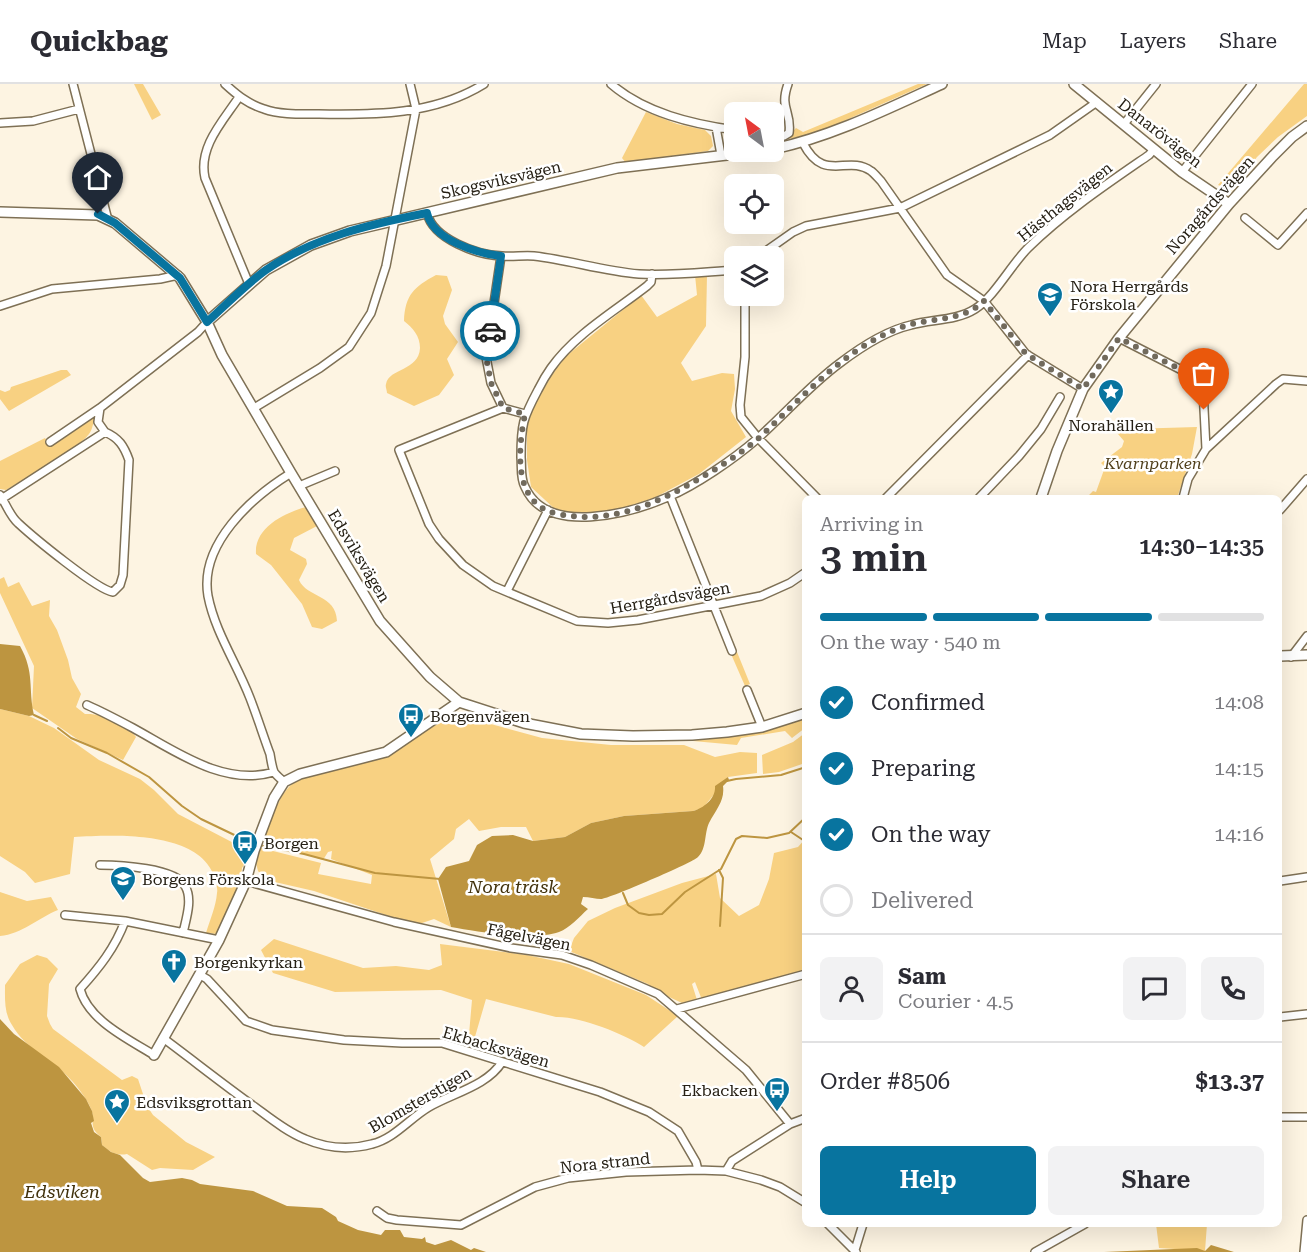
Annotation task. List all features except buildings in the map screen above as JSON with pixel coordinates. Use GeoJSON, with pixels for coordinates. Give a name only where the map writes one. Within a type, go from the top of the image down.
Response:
{"type":"FeatureCollection","features":[{"type":"Feature","properties":{"kind":"street"},"geometry":{"type":"LineString","coordinates":[[73,84],[108,220]]}},
{"type":"Feature","properties":{"kind":"street"},"geometry":{"type":"LineString","coordinates":[[225,84],[239,97],[265,110],[296,114],[369,115],[416,110],[470,92],[484,84]]}},
{"type":"Feature","properties":{"kind":"street"},"geometry":{"type":"LineString","coordinates":[[254,408],[320,368],[349,347],[371,313],[386,266],[416,110],[410,84]]}},
{"type":"Feature","properties":{"kind":"street"},"geometry":{"type":"LineString","coordinates":[[611,84],[659,112],[724,128]]}},
{"type":"Feature","properties":{"kind":"street"},"geometry":{"type":"LineString","coordinates":[[784,102],[788,84]]}},
{"type":"Feature","properties":{"kind":"street"},"geometry":{"type":"LineString","coordinates":[[784,147],[830,134],[942,84]]}},
{"type":"Feature","properties":{"kind":"street","name":"Danarövägen"},"geometry":{"type":"LineString","coordinates":[[1074,84],[1182,172],[1229,204]]}},
{"type":"Feature","properties":{"kind":"street"},"geometry":{"type":"LineString","coordinates":[[1124,124],[1156,84]]}},
{"type":"Feature","properties":{"kind":"street"},"geometry":{"type":"LineString","coordinates":[[1182,172],[1252,84]]}},
{"type":"Feature","properties":{"kind":"street"},"geometry":{"type":"LineString","coordinates":[[239,97],[211,138],[203,168],[249,284]]}},
{"type":"Feature","properties":{"kind":"street"},"geometry":{"type":"LineString","coordinates":[[773,246],[793,231],[806,226],[900,208],[1050,135],[1097,102]]}},
{"type":"Feature","properties":{"kind":"street"},"geometry":{"type":"LineString","coordinates":[[784,107],[790,122],[789,133],[784,136]]}},
{"type":"Feature","properties":{"kind":"street"},"geometry":{"type":"LineString","coordinates":[[0,123],[33,121],[79,109]]}},
{"type":"Feature","properties":{"kind":"street","name":"Noragårdsvägen"},"geometry":{"type":"LineString","coordinates":[[1042,495],[1057,451],[1083,389],[1119,338],[1229,204],[1292,137],[1307,126]]}},
{"type":"Feature","properties":{"kind":"street"},"geometry":{"type":"LineString","coordinates":[[716,127],[721,155]]}},
{"type":"Feature","properties":{"kind":"street"},"geometry":{"type":"LineString","coordinates":[[803,143],[809,154],[822,164],[870,170],[947,274],[984,301],[1028,356],[1083,389]]}},
{"type":"Feature","properties":{"kind":"street","name":"Hästhagsvägen"},"geometry":{"type":"LineString","coordinates":[[548,510],[576,517],[617,514],[670,496],[734,458],[837,365],[869,343],[892,330],[912,324],[966,314],[984,301],[1026,250],[1046,232],[1092,194],[1149,155],[1154,149]]}},
{"type":"Feature","properties":{"kind":"street","name":"Skogsviksvägen"},"geometry":{"type":"LineString","coordinates":[[50,442],[100,408],[198,332],[266,270],[311,245],[350,231],[396,219],[617,168],[724,155]]}},
{"type":"Feature","properties":{"kind":"street","name":"Edsviksvägen"},"geometry":{"type":"LineString","coordinates":[[0,212],[98,214],[137,240],[178,275],[207,322],[222,355],[380,621],[429,677],[459,702],[524,723],[581,734],[633,736],[681,736],[762,727],[802,714]]}},
{"type":"Feature","properties":{"kind":"street"},"geometry":{"type":"LineString","coordinates":[[427,213],[429,222],[435,228],[464,248],[501,256],[533,256],[652,274],[724,271]]}},
{"type":"Feature","properties":{"kind":"street"},"geometry":{"type":"LineString","coordinates":[[1245,218],[1278,245],[1307,213]]}},
{"type":"Feature","properties":{"kind":"street"},"geometry":{"type":"LineString","coordinates":[[501,256],[486,357],[491,383],[503,408],[525,414]]}},
{"type":"Feature","properties":{"kind":"street"},"geometry":{"type":"LineString","coordinates":[[507,591],[548,510],[531,498],[522,478],[521,435],[525,414],[558,358],[570,345],[647,286],[651,282],[652,274]]}},
{"type":"Feature","properties":{"kind":"street"},"geometry":{"type":"LineString","coordinates":[[0,306],[52,289],[160,279],[178,275]]}},
{"type":"Feature","properties":{"kind":"street"},"geometry":{"type":"LineString","coordinates":[[745,306],[745,357],[741,417],[758,438],[814,495]]}},
{"type":"Feature","properties":{"kind":"street"},"geometry":{"type":"LineString","coordinates":[[1119,338],[1197,378],[1203,388],[1206,449]]}},
{"type":"Feature","properties":{"kind":"street"},"geometry":{"type":"LineString","coordinates":[[889,495],[1028,356]]}},
{"type":"Feature","properties":{"kind":"street"},"geometry":{"type":"LineString","coordinates":[[1184,495],[1188,479],[1206,449],[1276,384],[1283,379],[1307,381]]}},
{"type":"Feature","properties":{"kind":"street"},"geometry":{"type":"LineString","coordinates":[[982,495],[1041,429],[1060,397]]}},
{"type":"Feature","properties":{"kind":"street"},"geometry":{"type":"LineString","coordinates":[[100,408],[98,422],[105,432],[117,438],[129,460],[123,575],[120,585],[113,592],[106,591],[90,580],[16,522],[1,498],[105,432]]}},
{"type":"Feature","properties":{"kind":"street","name":"Herrgårdsvägen"},"geometry":{"type":"LineString","coordinates":[[503,408],[399,450],[429,524],[439,539],[463,565],[493,586],[577,621],[608,623],[638,620],[761,596],[790,583],[802,575]]}},
{"type":"Feature","properties":{"kind":"street"},"geometry":{"type":"LineString","coordinates":[[299,486],[335,471]]}},
{"type":"Feature","properties":{"kind":"street"},"geometry":{"type":"LineString","coordinates":[[284,782],[274,772],[250,698],[208,596],[208,582],[210,565],[215,552],[236,518],[248,503],[291,473]]}},
{"type":"Feature","properties":{"kind":"street"},"geometry":{"type":"LineString","coordinates":[[1282,508],[1306,481]]}},
{"type":"Feature","properties":{"kind":"street"},"geometry":{"type":"LineString","coordinates":[[670,496],[732,651]]}},
{"type":"Feature","properties":{"kind":"street"},"geometry":{"type":"LineString","coordinates":[[1291,657],[1307,636]]}},
{"type":"Feature","properties":{"kind":"street"},"geometry":{"type":"LineString","coordinates":[[1282,656],[1307,655]]}},
{"type":"Feature","properties":{"kind":"street"},"geometry":{"type":"LineString","coordinates":[[747,690],[762,727]]}},
{"type":"Feature","properties":{"kind":"street"},"geometry":{"type":"LineString","coordinates":[[125,921],[118,940],[80,989],[83,1001],[97,1015],[115,1030],[154,1055],[219,940],[246,881],[274,798],[284,782],[300,774],[386,752],[459,702]]}},
{"type":"Feature","properties":{"kind":"street"},"geometry":{"type":"LineString","coordinates":[[87,705],[208,768],[251,777],[260,777],[274,772]]}},
{"type":"Feature","properties":{"kind":"street"},"geometry":{"type":"LineString","coordinates":[[100,865],[114,865],[178,877],[185,884],[188,902],[183,933]]}},
{"type":"Feature","properties":{"kind":"street"},"geometry":{"type":"LineString","coordinates":[[1282,881],[1307,877]]}},
{"type":"Feature","properties":{"kind":"street","name":"Fågelvägen"},"geometry":{"type":"LineString","coordinates":[[246,881],[405,924],[511,948],[562,955],[658,994],[746,1070],[790,1124]]}},
{"type":"Feature","properties":{"kind":"street"},"geometry":{"type":"LineString","coordinates":[[65,915],[125,921],[219,940]]}},
{"type":"Feature","properties":{"kind":"street","name":"Ekbacksvägen"},"geometry":{"type":"LineString","coordinates":[[200,975],[207,979],[246,1021],[272,1030],[344,1040],[402,1043],[442,1042],[600,1092],[649,1112],[678,1131],[696,1162],[698,1170]]}},
{"type":"Feature","properties":{"kind":"street"},"geometry":{"type":"LineString","coordinates":[[676,1010],[802,975]]}},
{"type":"Feature","properties":{"kind":"street"},"geometry":{"type":"LineString","coordinates":[[1282,1017],[1307,1014]]}},
{"type":"Feature","properties":{"kind":"street","name":"Blomsterstigen"},"geometry":{"type":"LineString","coordinates":[[163,1038],[270,1118],[304,1139],[336,1147],[353,1148],[374,1144],[387,1138],[431,1106],[476,1084],[498,1068],[502,1062]]}},
{"type":"Feature","properties":{"kind":"street"},"geometry":{"type":"LineString","coordinates":[[1282,1118],[1307,1117]]}},
{"type":"Feature","properties":{"kind":"street"},"geometry":{"type":"LineString","coordinates":[[726,1171],[732,1161],[790,1124],[802,1120]]}},
{"type":"Feature","properties":{"kind":"street","name":"Nora strand"},"geometry":{"type":"LineString","coordinates":[[377,1211],[387,1218],[397,1220],[460,1225],[535,1186],[568,1178],[608,1173],[698,1170],[726,1171],[761,1180],[780,1187],[802,1201]]}},
{"type":"Feature","properties":{"kind":"street"},"geometry":{"type":"LineString","coordinates":[[1304,1252],[1307,1220]]}},
{"type":"Feature","properties":{"kind":"street"},"geometry":{"type":"LineString","coordinates":[[831,1227],[855,1251]]}},
{"type":"Feature","properties":{"kind":"street"},"geometry":{"type":"LineString","coordinates":[[855,1251],[861,1227]]}},
{"type":"Feature","properties":{"kind":"street"},"geometry":{"type":"LineString","coordinates":[[1035,1252],[1080,1227]]}},
{"type":"Feature","properties":{"kind":"green space"},"geometry":{"type":"Polygon","coordinates":[[[134,84],[143,84],[161,115],[152,120],[134,84]]]}},
{"type":"Feature","properties":{"kind":"green space"},"geometry":{"type":"Polygon","coordinates":[[[918,84],[927,84],[817,133],[784,140],[796,128],[803,132],[918,84]]]}},
{"type":"Feature","properties":{"kind":"green space"},"geometry":{"type":"Polygon","coordinates":[[[1304,84],[1307,84],[1307,116],[1278,137],[1257,157],[1237,184],[1227,188],[1218,185],[1304,84]]]}},
{"type":"Feature","properties":{"kind":"green space"},"geometry":{"type":"Polygon","coordinates":[[[646,112],[677,124],[705,130],[711,136],[713,146],[708,151],[626,163],[622,158],[646,112]]]}},
{"type":"Feature","properties":{"kind":"green space"},"geometry":{"type":"Polygon","coordinates":[[[707,274],[706,326],[681,363],[692,381],[722,373],[734,374],[735,389],[731,411],[746,437],[699,474],[654,498],[617,510],[583,516],[558,512],[531,487],[527,460],[527,419],[550,378],[565,357],[641,295],[657,317],[697,295],[695,275],[707,274]]]}},
{"type":"Feature","properties":{"kind":"green space"},"geometry":{"type":"Polygon","coordinates":[[[436,275],[447,276],[452,290],[443,316],[445,324],[458,342],[447,359],[454,375],[439,395],[414,406],[387,393],[386,385],[392,375],[410,365],[418,355],[420,344],[417,336],[404,321],[406,305],[416,288],[436,275]]]}},
{"type":"Feature","properties":{"kind":"green space"},"geometry":{"type":"Polygon","coordinates":[[[67,370],[71,375],[9,411],[0,399],[0,390],[5,392],[11,387],[67,370]]]}},
{"type":"Feature","properties":{"kind":"green space"},"geometry":{"type":"Polygon","coordinates":[[[95,416],[90,432],[74,448],[6,490],[0,489],[0,461],[45,438],[49,444],[95,416]]]}},
{"type":"Feature","properties":{"kind":"green space","name":"Kvarnparken"},"geometry":{"type":"Polygon","coordinates":[[[1197,427],[1192,454],[1178,495],[1089,495],[1093,491],[1096,492],[1105,467],[1101,463],[1122,447],[1124,441],[1118,434],[1129,429],[1197,427]]]}},
{"type":"Feature","properties":{"kind":"green space"},"geometry":{"type":"Polygon","coordinates":[[[306,507],[317,526],[294,538],[290,550],[306,559],[307,564],[299,580],[303,586],[327,601],[335,612],[337,621],[322,629],[312,627],[302,604],[271,565],[256,554],[257,545],[265,529],[289,513],[306,507]]]}},
{"type":"Feature","properties":{"kind":"green space"},"geometry":{"type":"Polygon","coordinates":[[[4,577],[8,587],[19,582],[32,606],[50,600],[49,616],[57,630],[72,678],[81,694],[76,707],[85,714],[99,715],[113,720],[126,727],[136,737],[123,760],[77,739],[32,708],[34,666],[0,593],[0,579],[4,577]]]}},
{"type":"Feature","properties":{"kind":"green space"},"geometry":{"type":"Polygon","coordinates":[[[737,652],[750,684],[745,686],[731,654],[737,652]]]}},
{"type":"Feature","properties":{"kind":"green space"},"geometry":{"type":"Polygon","coordinates":[[[0,709],[29,716],[54,728],[99,760],[140,779],[178,814],[249,851],[242,868],[241,880],[217,934],[206,933],[216,898],[215,879],[207,863],[193,851],[175,844],[133,836],[74,837],[70,874],[35,883],[25,872],[0,856],[0,709]]]}},
{"type":"Feature","properties":{"kind":"green space"},"geometry":{"type":"Polygon","coordinates":[[[458,715],[542,738],[611,745],[684,745],[715,757],[740,752],[757,753],[757,773],[728,777],[703,808],[693,811],[624,816],[591,823],[565,837],[533,841],[526,827],[501,827],[479,831],[469,819],[456,829],[454,839],[430,859],[451,927],[434,919],[416,925],[314,891],[266,880],[258,871],[256,857],[261,848],[321,863],[318,874],[371,884],[372,875],[331,859],[332,851],[328,852],[323,860],[263,841],[278,803],[287,789],[299,779],[376,759],[458,715]]]}},
{"type":"Feature","properties":{"kind":"green space"},"geometry":{"type":"Polygon","coordinates":[[[802,718],[802,730],[792,738],[785,731],[741,738],[737,745],[682,740],[727,736],[802,718]]]}},
{"type":"Feature","properties":{"kind":"green space"},"geometry":{"type":"Polygon","coordinates":[[[802,735],[802,764],[779,772],[763,774],[762,755],[793,742],[802,735]]]}},
{"type":"Feature","properties":{"kind":"green space"},"geometry":{"type":"Polygon","coordinates":[[[802,842],[802,971],[702,1000],[695,982],[692,984],[697,1000],[682,1003],[654,990],[648,984],[569,951],[574,938],[588,921],[615,908],[682,883],[716,874],[720,898],[739,916],[759,905],[769,879],[774,853],[798,847],[802,842]]]}},
{"type":"Feature","properties":{"kind":"green space"},"geometry":{"type":"Polygon","coordinates":[[[0,892],[27,901],[51,897],[58,910],[23,929],[0,936],[0,892]]]}},
{"type":"Feature","properties":{"kind":"green space"},"geometry":{"type":"Polygon","coordinates":[[[274,939],[363,968],[396,966],[429,970],[442,965],[440,944],[527,955],[569,964],[646,995],[678,1016],[644,1047],[614,1032],[577,1019],[556,1017],[486,999],[472,1047],[468,1046],[472,1000],[441,990],[335,992],[273,973],[261,950],[274,939]]]}},
{"type":"Feature","properties":{"kind":"green space"},"geometry":{"type":"Polygon","coordinates":[[[37,955],[47,958],[58,969],[49,984],[47,1016],[53,1029],[122,1080],[132,1076],[138,1079],[147,1106],[153,1115],[186,1142],[215,1157],[193,1170],[160,1168],[152,1170],[127,1154],[113,1153],[102,1145],[101,1137],[94,1130],[91,1109],[80,1091],[66,1075],[18,1034],[8,1016],[5,985],[20,964],[37,955]]]}},
{"type":"Feature","properties":{"kind":"green space"},"geometry":{"type":"Polygon","coordinates":[[[1156,1227],[1207,1227],[1205,1251],[1159,1248],[1156,1227]]]}},
{"type":"Feature","properties":{"kind":"water"},"geometry":{"type":"Polygon","coordinates":[[[0,644],[20,646],[25,656],[34,715],[29,716],[0,709],[0,644]]]}},
{"type":"Feature","properties":{"kind":"water","name":"Nora träsk"},"geometry":{"type":"Polygon","coordinates":[[[728,777],[729,780],[723,786],[721,801],[707,827],[703,849],[693,860],[606,898],[583,897],[581,904],[588,909],[571,925],[559,932],[548,935],[521,936],[451,927],[438,879],[446,867],[469,861],[477,845],[492,836],[513,835],[533,841],[565,837],[591,823],[624,816],[693,811],[708,802],[714,795],[715,786],[728,777]]]}},
{"type":"Feature","properties":{"kind":"water","name":"Edsviken"},"geometry":{"type":"Polygon","coordinates":[[[0,1019],[14,1034],[59,1067],[86,1099],[92,1111],[94,1121],[91,1123],[94,1132],[101,1137],[102,1145],[120,1155],[150,1182],[182,1178],[200,1184],[253,1191],[287,1206],[322,1208],[336,1217],[338,1221],[358,1230],[381,1235],[385,1230],[400,1230],[404,1237],[422,1239],[425,1237],[426,1242],[435,1245],[451,1240],[471,1250],[474,1248],[486,1252],[0,1252],[0,1019]]]}},
{"type":"Feature","properties":{"kind":"water"},"geometry":{"type":"Polygon","coordinates":[[[1211,1245],[1234,1252],[1104,1252],[1197,1248],[1205,1251],[1211,1245]]]}},
{"type":"Feature","properties":{"kind":"waterway"},"geometry":{"type":"LineString","coordinates":[[34,715],[47,721]]}},
{"type":"Feature","properties":{"kind":"waterway"},"geometry":{"type":"LineString","coordinates":[[58,728],[71,738],[107,753],[149,777],[182,806],[201,819],[249,842]]}},
{"type":"Feature","properties":{"kind":"waterway"},"geometry":{"type":"LineString","coordinates":[[727,781],[781,775],[802,768]]}},
{"type":"Feature","properties":{"kind":"waterway"},"geometry":{"type":"LineString","coordinates":[[623,893],[628,905],[639,913],[662,914],[685,892],[721,869],[736,839],[742,836],[767,838],[789,833],[802,821]]}},
{"type":"Feature","properties":{"kind":"waterway"},"geometry":{"type":"LineString","coordinates":[[791,832],[802,839]]}},
{"type":"Feature","properties":{"kind":"waterway"},"geometry":{"type":"LineString","coordinates":[[263,846],[304,854],[375,873],[440,879]]}},
{"type":"Feature","properties":{"kind":"waterway"},"geometry":{"type":"LineString","coordinates":[[719,870],[723,878],[720,926]]}},
{"type":"Feature","properties":{"kind":"way so far"},"geometry":{"type":"LineString","coordinates":[[490,331],[486,357],[491,383],[503,408],[525,414],[521,435],[522,478],[525,488],[531,498],[541,506],[554,513],[576,517],[617,514],[670,496],[734,458],[837,365],[859,349],[892,330],[966,314],[984,301],[1026,354],[1083,389],[1119,338],[1197,378],[1203,388],[1204,410]]}},
{"type":"Feature","properties":{"kind":"place","name":"Nora Herrgårds Förskola"},"geometry":{"type":"Point","coordinates":[1050,318]}},
{"type":"Feature","properties":{"kind":"place","name":"Norahällen"},"geometry":{"type":"Point","coordinates":[1111,415]}},
{"type":"Feature","properties":{"kind":"place","name":"Borgenvägen"},"geometry":{"type":"Point","coordinates":[411,739]}},
{"type":"Feature","properties":{"kind":"place","name":"Borgen"},"geometry":{"type":"Point","coordinates":[245,866]}},
{"type":"Feature","properties":{"kind":"place","name":"Borgens Förskola"},"geometry":{"type":"Point","coordinates":[123,902]}},
{"type":"Feature","properties":{"kind":"place","name":"Borgenkyrkan"},"geometry":{"type":"Point","coordinates":[174,985]}},
{"type":"Feature","properties":{"kind":"place","name":"Ekbacken"},"geometry":{"type":"Point","coordinates":[777,1113]}},
{"type":"Feature","properties":{"kind":"place","name":"Edsviksgrottan"},"geometry":{"type":"Point","coordinates":[117,1125]}},
{"type":"Feature","properties":{"kind":"route"},"geometry":{"type":"LineString","coordinates":[[98,214],[115,223],[165,262],[180,278],[207,322],[266,270],[311,245],[350,231],[427,213],[429,222],[464,248],[501,256],[490,331]]}}]}
